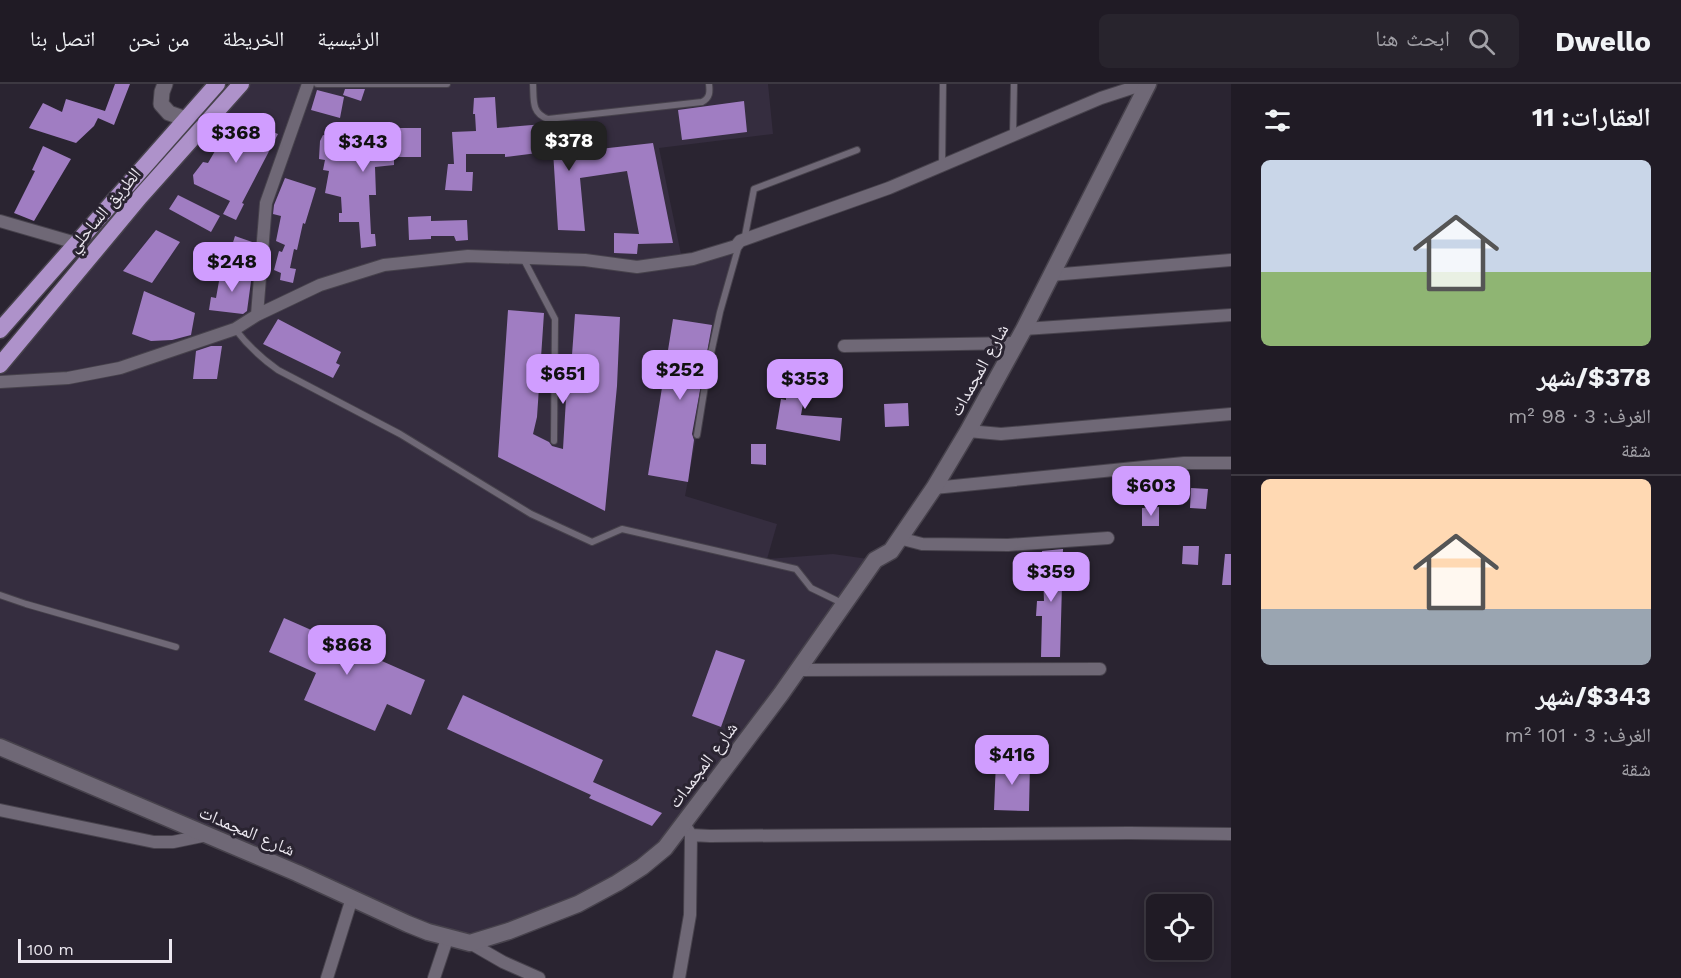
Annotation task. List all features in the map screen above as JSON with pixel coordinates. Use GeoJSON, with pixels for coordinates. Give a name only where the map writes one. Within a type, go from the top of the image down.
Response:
{"type":"FeatureCollection","features":[{"type":"Feature","properties":{"kind":"highway","name":"الطريق الساحلي"},"geometry":{"type":"LineString","coordinates":[[0,330],[216,84]]}},
{"type":"Feature","properties":{"kind":"highway","name":"الطريق الساحلي"},"geometry":{"type":"LineString","coordinates":[[0,364],[140,197],[241,84]]}},
{"type":"Feature","properties":{"kind":"highway"},"geometry":{"type":"LineString","coordinates":[[186,119],[203,125]]}},
{"type":"Feature","properties":{"kind":"main road","name":"شارع المجمدات"},"geometry":{"type":"LineString","coordinates":[[0,747],[408,924],[470,944],[539,921],[617,883],[642,867],[687,829],[875,561],[891,551],[934,488],[1020,336],[1146,84]]}},
{"type":"Feature","properties":{"kind":"street"},"geometry":{"type":"LineString","coordinates":[[165,84],[161,104],[169,113],[186,119]]}},
{"type":"Feature","properties":{"kind":"street"},"geometry":{"type":"LineString","coordinates":[[256,315],[266,203],[308,84]]}},
{"type":"Feature","properties":{"kind":"street"},"geometry":{"type":"LineString","coordinates":[[0,382],[68,378],[120,368],[236,329],[256,315],[320,285],[384,265],[468,256],[585,261],[637,267],[693,258],[736,246],[742,241],[890,188],[1101,98],[1146,84]]}},
{"type":"Feature","properties":{"kind":"street"},"geometry":{"type":"LineString","coordinates":[[0,221],[76,243]]}},
{"type":"Feature","properties":{"kind":"street"},"geometry":{"type":"LineString","coordinates":[[1051,275],[1231,260]]}},
{"type":"Feature","properties":{"kind":"street"},"geometry":{"type":"LineString","coordinates":[[844,346],[1020,336],[1231,315]]}},
{"type":"Feature","properties":{"kind":"street"},"geometry":{"type":"LineString","coordinates":[[968,431],[1001,434],[1231,414]]}},
{"type":"Feature","properties":{"kind":"street"},"geometry":{"type":"LineString","coordinates":[[934,488],[1184,463],[1231,463]]}},
{"type":"Feature","properties":{"kind":"street"},"geometry":{"type":"LineString","coordinates":[[899,538],[922,544],[1008,545],[1108,538]]}},
{"type":"Feature","properties":{"kind":"street"},"geometry":{"type":"LineString","coordinates":[[797,670],[1101,669]]}},
{"type":"Feature","properties":{"kind":"street"},"geometry":{"type":"LineString","coordinates":[[0,810],[154,842],[174,842],[207,835]]}},
{"type":"Feature","properties":{"kind":"street"},"geometry":{"type":"LineString","coordinates":[[679,978],[690,915],[687,829],[721,837],[1231,834]]}},
{"type":"Feature","properties":{"kind":"street"},"geometry":{"type":"LineString","coordinates":[[327,978],[352,898]]}},
{"type":"Feature","properties":{"kind":"street"},"geometry":{"type":"LineString","coordinates":[[434,978],[448,936]]}},
{"type":"Feature","properties":{"kind":"street"},"geometry":{"type":"LineString","coordinates":[[470,944],[539,978]]}},
{"type":"Feature","properties":{"kind":"lane"},"geometry":{"type":"LineString","coordinates":[[316,84],[447,84]]}},
{"type":"Feature","properties":{"kind":"lane"},"geometry":{"type":"LineString","coordinates":[[533,84],[535,110],[539,116],[548,118],[702,102],[710,93],[709,84]]}},
{"type":"Feature","properties":{"kind":"lane"},"geometry":{"type":"LineString","coordinates":[[942,167],[943,84]]}},
{"type":"Feature","properties":{"kind":"lane"},"geometry":{"type":"LineString","coordinates":[[1013,135],[1014,84]]}},
{"type":"Feature","properties":{"kind":"lane"},"geometry":{"type":"LineString","coordinates":[[698,435],[708,367],[720,312],[742,241],[754,189],[857,150]]}},
{"type":"Feature","properties":{"kind":"lane"},"geometry":{"type":"LineString","coordinates":[[524,260],[555,319],[554,441]]}},
{"type":"Feature","properties":{"kind":"lane"},"geometry":{"type":"LineString","coordinates":[[236,329],[246,344],[260,358],[278,370],[400,434],[531,514],[592,542],[622,530],[796,569],[811,588],[844,604]]}},
{"type":"Feature","properties":{"kind":"lane"},"geometry":{"type":"LineString","coordinates":[[0,594],[26,604],[176,647]]}},
{"type":"Feature","properties":{"kind":"shaded area"},"geometry":{"type":"Polygon","coordinates":[[[241,84],[768,84],[773,134],[659,148],[682,259],[736,246],[720,312],[685,496],[777,524],[767,559],[833,554],[875,560],[642,867],[470,943],[0,747],[0,365],[241,84]]]}},
{"type":"Feature","properties":{"kind":"building"},"geometry":{"type":"Polygon","coordinates":[[[115,84],[130,84],[114,125],[98,118],[94,126],[76,143],[29,128],[43,103],[62,112],[66,99],[105,111],[115,84]]]}},
{"type":"Feature","properties":{"kind":"building"},"geometry":{"type":"Polygon","coordinates":[[[345,89],[365,89],[361,101],[343,95],[345,89]]]}},
{"type":"Feature","properties":{"kind":"building"},"geometry":{"type":"Polygon","coordinates":[[[317,90],[344,97],[340,118],[311,110],[317,90]]]}},
{"type":"Feature","properties":{"kind":"building"},"geometry":{"type":"Polygon","coordinates":[[[495,97],[497,128],[568,122],[573,152],[653,143],[673,243],[638,244],[637,254],[614,253],[614,233],[639,234],[627,171],[580,178],[585,231],[558,230],[553,151],[505,157],[505,154],[466,154],[466,172],[473,172],[472,191],[445,190],[448,164],[454,164],[452,132],[476,131],[475,114],[473,114],[474,98],[495,97]]]}},
{"type":"Feature","properties":{"kind":"building"},"geometry":{"type":"Polygon","coordinates":[[[744,101],[747,132],[682,140],[678,110],[744,101]]]}},
{"type":"Feature","properties":{"kind":"building"},"geometry":{"type":"Polygon","coordinates":[[[238,118],[278,134],[242,203],[244,204],[236,220],[223,214],[230,201],[194,184],[193,175],[203,162],[208,163],[238,118]]]}},
{"type":"Feature","properties":{"kind":"building"},"geometry":{"type":"Polygon","coordinates":[[[396,128],[421,128],[421,157],[394,157],[394,165],[375,167],[376,195],[369,195],[371,234],[375,234],[376,246],[361,248],[359,222],[339,222],[339,213],[342,213],[341,197],[325,193],[329,171],[323,170],[325,160],[319,159],[320,141],[323,135],[348,140],[347,145],[383,141],[383,136],[396,138],[396,128]]]}},
{"type":"Feature","properties":{"kind":"building"},"geometry":{"type":"Polygon","coordinates":[[[43,146],[71,159],[34,221],[14,213],[35,171],[32,170],[43,146]]]}},
{"type":"Feature","properties":{"kind":"building"},"geometry":{"type":"Polygon","coordinates":[[[285,178],[316,188],[305,224],[303,223],[297,250],[294,249],[290,268],[296,269],[293,283],[280,280],[281,273],[274,270],[279,251],[282,252],[285,245],[276,241],[281,216],[273,214],[274,205],[285,178]]]}},
{"type":"Feature","properties":{"kind":"building"},"geometry":{"type":"Polygon","coordinates":[[[178,195],[220,216],[211,232],[169,209],[178,195]]]}},
{"type":"Feature","properties":{"kind":"building"},"geometry":{"type":"Polygon","coordinates":[[[431,216],[431,221],[467,220],[468,240],[456,241],[454,236],[431,236],[431,239],[409,240],[408,217],[431,216]]]}},
{"type":"Feature","properties":{"kind":"building"},"geometry":{"type":"Polygon","coordinates":[[[156,230],[180,242],[152,283],[123,271],[156,230]]]}},
{"type":"Feature","properties":{"kind":"building"},"geometry":{"type":"Polygon","coordinates":[[[235,236],[255,243],[249,262],[229,255],[235,236]]]}},
{"type":"Feature","properties":{"kind":"building"},"geometry":{"type":"Polygon","coordinates":[[[221,270],[252,274],[247,311],[243,314],[209,310],[211,297],[216,298],[221,270]]]}},
{"type":"Feature","properties":{"kind":"building"},"geometry":{"type":"Polygon","coordinates":[[[144,291],[195,313],[191,335],[172,340],[151,341],[132,334],[144,291]]]}},
{"type":"Feature","properties":{"kind":"building"},"geometry":{"type":"Polygon","coordinates":[[[508,310],[544,313],[537,417],[533,434],[552,446],[563,449],[567,382],[570,382],[575,314],[620,317],[617,386],[605,511],[498,457],[508,310]]]}},
{"type":"Feature","properties":{"kind":"building"},"geometry":{"type":"Polygon","coordinates":[[[278,319],[341,352],[336,363],[340,365],[333,378],[263,344],[278,319]]]}},
{"type":"Feature","properties":{"kind":"building"},"geometry":{"type":"Polygon","coordinates":[[[673,319],[712,325],[692,434],[694,440],[688,482],[648,475],[673,319]]]}},
{"type":"Feature","properties":{"kind":"building"},"geometry":{"type":"Polygon","coordinates":[[[211,346],[222,346],[217,379],[193,379],[196,351],[211,346]]]}},
{"type":"Feature","properties":{"kind":"building"},"geometry":{"type":"Polygon","coordinates":[[[785,372],[811,372],[811,382],[818,382],[818,398],[804,398],[801,415],[842,418],[840,441],[776,429],[781,399],[786,400],[785,372]]]}},
{"type":"Feature","properties":{"kind":"building"},"geometry":{"type":"Polygon","coordinates":[[[908,403],[909,426],[885,427],[884,404],[908,403]]]}},
{"type":"Feature","properties":{"kind":"building"},"geometry":{"type":"Polygon","coordinates":[[[751,444],[766,444],[766,465],[751,464],[751,444]]]}},
{"type":"Feature","properties":{"kind":"building"},"geometry":{"type":"Polygon","coordinates":[[[1191,488],[1208,489],[1206,509],[1190,508],[1191,488]]]}},
{"type":"Feature","properties":{"kind":"building"},"geometry":{"type":"Polygon","coordinates":[[[1159,507],[1159,526],[1142,526],[1142,508],[1159,507]]]}},
{"type":"Feature","properties":{"kind":"building"},"geometry":{"type":"Polygon","coordinates":[[[1183,546],[1199,546],[1198,565],[1182,564],[1183,546]]]}},
{"type":"Feature","properties":{"kind":"building"},"geometry":{"type":"Polygon","coordinates":[[[1063,549],[1060,657],[1041,657],[1042,616],[1036,616],[1037,601],[1044,601],[1042,551],[1063,549]]]}},
{"type":"Feature","properties":{"kind":"building"},"geometry":{"type":"Polygon","coordinates":[[[1225,554],[1231,554],[1231,585],[1222,585],[1225,554]]]}},
{"type":"Feature","properties":{"kind":"building"},"geometry":{"type":"Polygon","coordinates":[[[284,618],[425,680],[411,715],[387,704],[375,731],[304,700],[316,673],[269,652],[284,618]]]}},
{"type":"Feature","properties":{"kind":"building"},"geometry":{"type":"Polygon","coordinates":[[[716,650],[745,660],[721,727],[692,716],[716,650]]]}},
{"type":"Feature","properties":{"kind":"building"},"geometry":{"type":"Polygon","coordinates":[[[463,695],[603,760],[593,782],[662,813],[652,826],[589,798],[591,795],[447,729],[463,695]]]}},
{"type":"Feature","properties":{"kind":"building"},"geometry":{"type":"Polygon","coordinates":[[[996,761],[1030,763],[1029,811],[994,810],[996,761]]]}}]}
